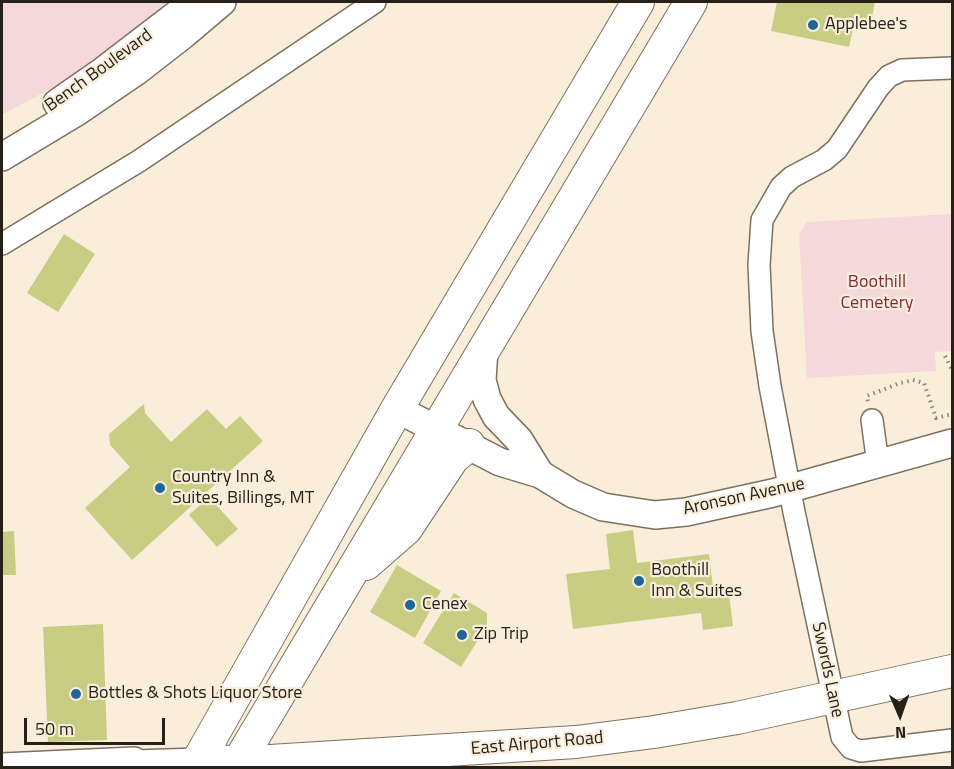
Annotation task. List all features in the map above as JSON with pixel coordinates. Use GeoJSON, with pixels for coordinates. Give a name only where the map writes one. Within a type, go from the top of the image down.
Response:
{"type":"FeatureCollection","features":[{"type":"Feature","properties":{"kind":"highway"},"geometry":{"type":"LineString","coordinates":[[196,763],[397,409],[638,2]]}},
{"type":"Feature","properties":{"kind":"highway"},"geometry":{"type":"LineString","coordinates":[[237,765],[691,2]]}},
{"type":"Feature","properties":{"kind":"highway"},"geometry":{"type":"LineString","coordinates":[[349,578],[405,530],[453,458],[468,445]]}},
{"type":"Feature","properties":{"kind":"highway","name":"East Airport Road"},"geometry":{"type":"LineString","coordinates":[[196,763],[237,765],[564,744],[737,718],[952,671]]}},
{"type":"Feature","properties":{"kind":"main road","name":"Bench Boulevard"},"geometry":{"type":"LineString","coordinates":[[2,137],[66,97],[193,2]]}},
{"type":"Feature","properties":{"kind":"main road"},"geometry":{"type":"LineString","coordinates":[[2,157],[75,113],[128,76],[183,35],[222,2]]}},
{"type":"Feature","properties":{"kind":"main road","name":"Aronson Avenue"},"geometry":{"type":"LineString","coordinates":[[484,349],[482,380],[487,399],[496,416],[519,440],[540,474]]}},
{"type":"Feature","properties":{"kind":"main road","name":"Aronson Avenue"},"geometry":{"type":"LineString","coordinates":[[397,409],[500,462],[540,474],[573,494],[603,507],[655,515],[686,512],[789,489],[952,443]]}},
{"type":"Feature","properties":{"kind":"main road"},"geometry":{"type":"LineString","coordinates":[[2,767],[134,761]]}},
{"type":"Feature","properties":{"kind":"street"},"geometry":{"type":"LineString","coordinates":[[2,244],[139,161],[375,2]]}},
{"type":"Feature","properties":{"kind":"street","name":"Swords Lane"},"geometry":{"type":"LineString","coordinates":[[952,68],[902,70],[889,76],[878,88],[837,149],[824,160],[792,177],[781,187],[762,220],[759,265],[762,331],[770,386],[789,489],[842,737],[851,748],[861,751],[952,740]]}},
{"type":"Feature","properties":{"kind":"street"},"geometry":{"type":"LineString","coordinates":[[872,420],[878,464]]}},
{"type":"Feature","properties":{"kind":"street"},"geometry":{"type":"LineString","coordinates":[[134,761],[196,763]]}},
{"type":"Feature","properties":{"kind":"path"},"geometry":{"type":"LineString","coordinates":[[945,356],[952,370]]}},
{"type":"Feature","properties":{"kind":"path"},"geometry":{"type":"LineString","coordinates":[[872,420],[867,396],[900,382],[913,380],[924,383],[936,418],[952,414]]}},
{"type":"Feature","properties":{"kind":"green space"},"geometry":{"type":"Polygon","coordinates":[[[2,2],[168,2],[61,83],[2,115],[2,2]]]}},
{"type":"Feature","properties":{"kind":"green space","name":"Boothill Cemetery"},"geometry":{"type":"Polygon","coordinates":[[[952,214],[952,351],[935,352],[936,371],[807,378],[799,235],[807,222],[952,214]]]}},
{"type":"Feature","properties":{"kind":"building","name":"Applebee's"},"geometry":{"type":"Polygon","coordinates":[[[777,2],[875,2],[870,27],[854,24],[849,47],[771,31],[777,2]]]}},
{"type":"Feature","properties":{"kind":"building"},"geometry":{"type":"Polygon","coordinates":[[[64,234],[95,254],[58,312],[27,293],[64,234]]]}},
{"type":"Feature","properties":{"kind":"building","name":"Country Inn & Suites, Billings, MT"},"geometry":{"type":"Polygon","coordinates":[[[144,404],[145,413],[171,442],[207,409],[226,429],[240,416],[263,441],[132,560],[85,508],[130,467],[110,445],[109,434],[144,404]]]}},
{"type":"Feature","properties":{"kind":"building"},"geometry":{"type":"Polygon","coordinates":[[[209,497],[238,529],[217,547],[189,515],[209,497]]]}},
{"type":"Feature","properties":{"kind":"building","name":"Boothill Inn & Suites"},"geometry":{"type":"Polygon","coordinates":[[[633,530],[637,563],[709,554],[713,588],[694,590],[695,598],[729,594],[733,626],[703,630],[701,613],[573,629],[566,574],[610,569],[606,534],[633,530]]]}},
{"type":"Feature","properties":{"kind":"building"},"geometry":{"type":"Polygon","coordinates":[[[14,531],[16,575],[2,575],[2,532],[14,531]]]}},
{"type":"Feature","properties":{"kind":"building"},"geometry":{"type":"Polygon","coordinates":[[[397,565],[441,591],[415,638],[370,612],[397,565]]]}},
{"type":"Feature","properties":{"kind":"building"},"geometry":{"type":"Polygon","coordinates":[[[454,593],[487,613],[487,626],[461,667],[423,643],[454,593]]]}},
{"type":"Feature","properties":{"kind":"building"},"geometry":{"type":"Polygon","coordinates":[[[103,624],[107,740],[48,742],[43,627],[103,624]]]}},
{"type":"Feature","properties":{"kind":"place","name":"Applebee's"},"geometry":{"type":"Point","coordinates":[813,25]}},
{"type":"Feature","properties":{"kind":"place","name":"Country Inn & Suites, Billings, MT"},"geometry":{"type":"Point","coordinates":[160,488]}},
{"type":"Feature","properties":{"kind":"place","name":"Boothill Inn & Suites"},"geometry":{"type":"Point","coordinates":[639,581]}},
{"type":"Feature","properties":{"kind":"place","name":"Cenex"},"geometry":{"type":"Point","coordinates":[410,605]}},
{"type":"Feature","properties":{"kind":"place","name":"Zip Trip"},"geometry":{"type":"Point","coordinates":[462,635]}},
{"type":"Feature","properties":{"kind":"place","name":"Bottles & Shots Liquor Store"},"geometry":{"type":"Point","coordinates":[76,694]}}]}
